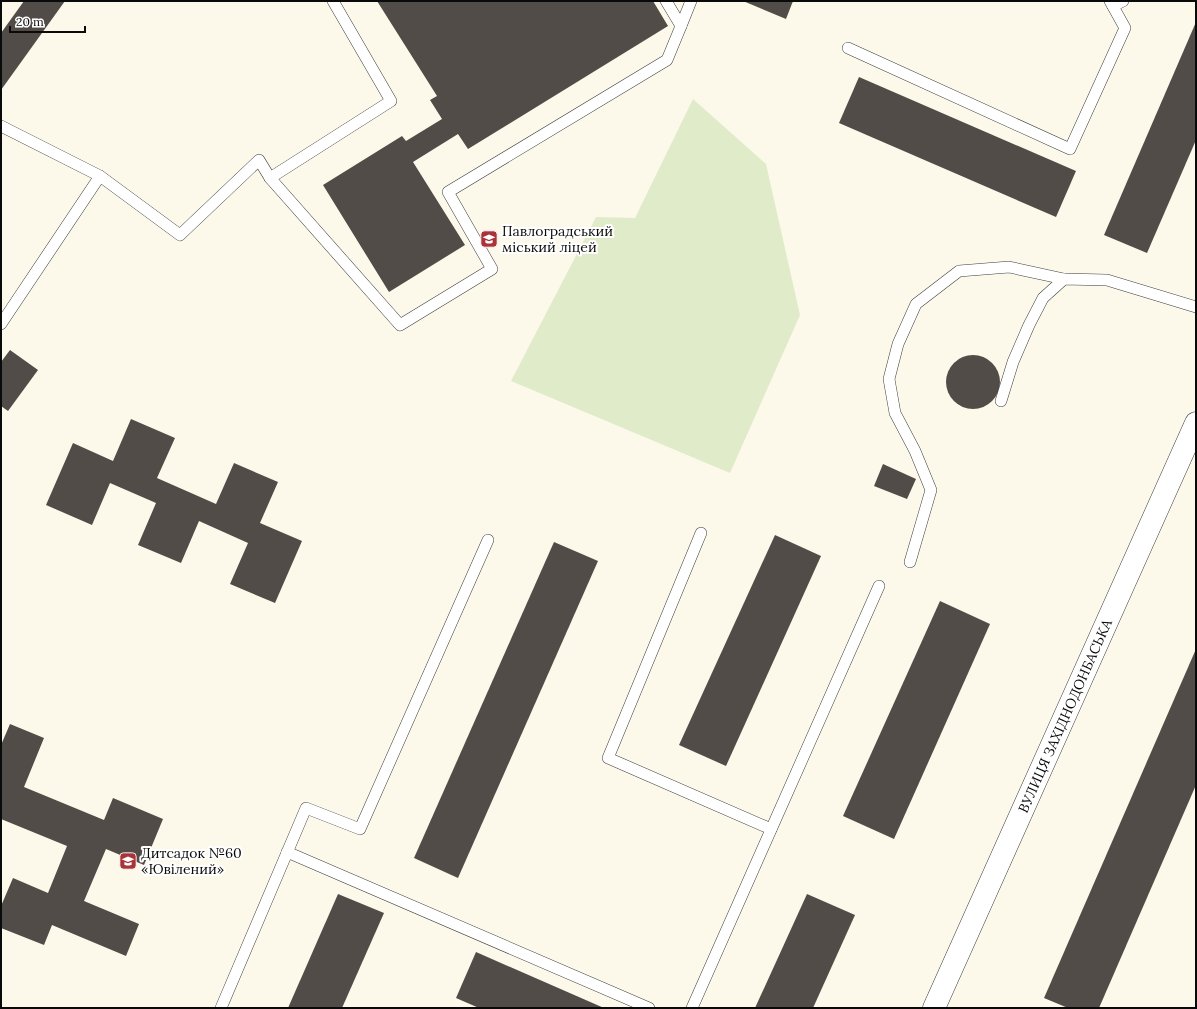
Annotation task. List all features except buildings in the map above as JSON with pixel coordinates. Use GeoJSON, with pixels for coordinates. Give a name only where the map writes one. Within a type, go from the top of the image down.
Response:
{"type":"FeatureCollection","features":[{"type":"Feature","properties":{"kind":"street","name":"ВУЛИЦЯ ЗАХІДНОДОНБАСЬКА"},"geometry":{"type":"LineString","coordinates":[[934,1008],[1196,423]]}},
{"type":"Feature","properties":{"kind":"lane"},"geometry":{"type":"LineString","coordinates":[[270,178],[391,101],[333,1]]}},
{"type":"Feature","properties":{"kind":"lane"},"geometry":{"type":"LineString","coordinates":[[666,1],[681,26]]}},
{"type":"Feature","properties":{"kind":"lane"},"geometry":{"type":"LineString","coordinates":[[1,126],[100,176],[180,235],[259,160],[270,178],[400,325],[492,269],[448,192],[667,60],[691,1]]}},
{"type":"Feature","properties":{"kind":"lane"},"geometry":{"type":"LineString","coordinates":[[848,48],[1070,149],[1124,28],[1112,4],[1124,1]]}},
{"type":"Feature","properties":{"kind":"lane"},"geometry":{"type":"LineString","coordinates":[[1,324],[100,176]]}},
{"type":"Feature","properties":{"kind":"lane"},"geometry":{"type":"LineString","coordinates":[[910,562],[931,490],[915,451],[895,413],[888,379],[898,344],[916,304],[958,271],[1009,267],[1064,279],[1107,280],[1196,307]]}},
{"type":"Feature","properties":{"kind":"lane"},"geometry":{"type":"LineString","coordinates":[[1001,401],[1014,362],[1029,325],[1044,298],[1064,279]]}},
{"type":"Feature","properties":{"kind":"lane"},"geometry":{"type":"LineString","coordinates":[[701,533],[608,758],[771,829]]}},
{"type":"Feature","properties":{"kind":"lane"},"geometry":{"type":"LineString","coordinates":[[221,1008],[306,808],[360,829],[488,540]]}},
{"type":"Feature","properties":{"kind":"lane"},"geometry":{"type":"LineString","coordinates":[[692,1008],[878,586]]}},
{"type":"Feature","properties":{"kind":"lane"},"geometry":{"type":"LineString","coordinates":[[287,852],[649,1008]]}},
{"type":"Feature","properties":{"kind":"green space"},"geometry":{"type":"Polygon","coordinates":[[[693,99],[766,164],[800,315],[730,473],[511,381],[596,217],[635,218],[693,99]]]}},
{"type":"Feature","properties":{"kind":"place","name":"Павлоградський міський ліцей"},"geometry":{"type":"Point","coordinates":[489,239]}},
{"type":"Feature","properties":{"kind":"place","name":"Дитсадок №60 «Ювілений»"},"geometry":{"type":"Point","coordinates":[128,861]}}]}
